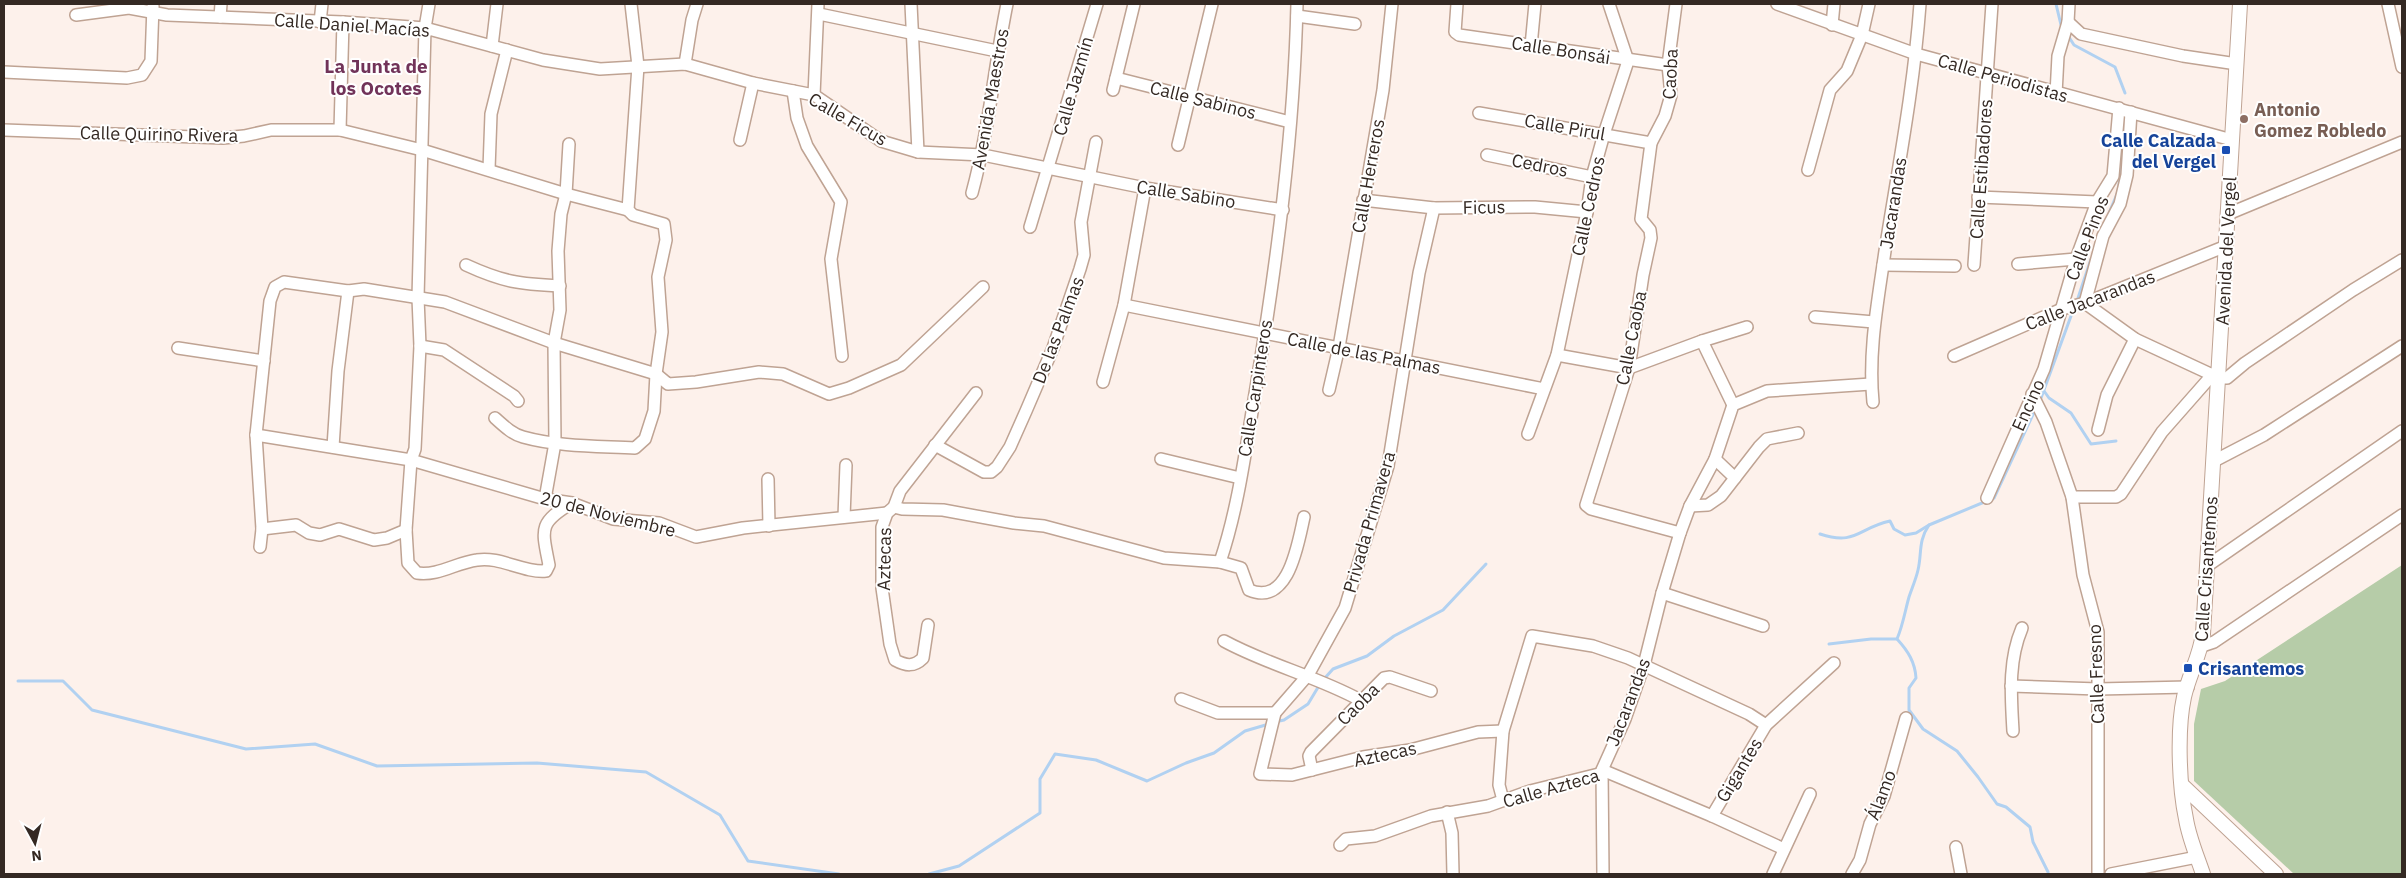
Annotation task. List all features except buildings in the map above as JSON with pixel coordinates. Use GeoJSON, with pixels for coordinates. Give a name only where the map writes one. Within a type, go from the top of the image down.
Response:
{"type":"FeatureCollection","features":[{"type":"Feature","properties":{"kind":"street"},"geometry":{"type":"LineString","coordinates":[[220,17],[221,4]]}},
{"type":"Feature","properties":{"kind":"street"},"geometry":{"type":"LineString","coordinates":[[320,22],[322,4]]}},
{"type":"Feature","properties":{"kind":"street"},"geometry":{"type":"LineString","coordinates":[[429,4],[425,28],[418,298],[420,346],[415,449],[411,460],[406,530],[408,563],[417,573],[430,575],[478,560],[505,562],[546,571],[549,565],[544,538],[545,524],[556,512],[572,503]]}},
{"type":"Feature","properties":{"kind":"street"},"geometry":{"type":"LineString","coordinates":[[492,46],[497,4]]}},
{"type":"Feature","properties":{"kind":"street"},"geometry":{"type":"LineString","coordinates":[[628,210],[638,66],[632,4]]}},
{"type":"Feature","properties":{"kind":"street"},"geometry":{"type":"LineString","coordinates":[[685,64],[692,20],[697,4]]}},
{"type":"Feature","properties":{"kind":"street"},"geometry":{"type":"LineString","coordinates":[[911,4],[914,32],[918,152]]}},
{"type":"Feature","properties":{"kind":"street","name":"Avenida Maestros"},"geometry":{"type":"LineString","coordinates":[[972,193],[982,155],[997,51],[1007,4]]}},
{"type":"Feature","properties":{"kind":"street","name":"Calle Jazmín"},"geometry":{"type":"LineString","coordinates":[[1030,227],[1049,169],[1097,4]]}},
{"type":"Feature","properties":{"kind":"street"},"geometry":{"type":"LineString","coordinates":[[1113,90],[1134,4]]}},
{"type":"Feature","properties":{"kind":"street"},"geometry":{"type":"LineString","coordinates":[[1178,144],[1212,4]]}},
{"type":"Feature","properties":{"kind":"street","name":"Calle Carpinteros"},"geometry":{"type":"LineString","coordinates":[[1220,562],[1232,526],[1265,334],[1283,210],[1297,4]]}},
{"type":"Feature","properties":{"kind":"street","name":"Calle Herreros"},"geometry":{"type":"LineString","coordinates":[[1328,390],[1339,347],[1383,90],[1392,4]]}},
{"type":"Feature","properties":{"kind":"street","name":"Calle Bonsái"},"geometry":{"type":"LineString","coordinates":[[1457,4],[1455,32],[1531,46],[1628,61],[1668,65]]}},
{"type":"Feature","properties":{"kind":"street"},"geometry":{"type":"LineString","coordinates":[[1531,46],[1535,4]]}},
{"type":"Feature","properties":{"kind":"street"},"geometry":{"type":"LineString","coordinates":[[1608,4],[1628,61]]}},
{"type":"Feature","properties":{"kind":"street","name":"Caoba"},"geometry":{"type":"LineString","coordinates":[[1642,200],[1651,143],[1665,116],[1671,95],[1668,65],[1676,4]]}},
{"type":"Feature","properties":{"kind":"street","name":"Calle Periodistas"},"geometry":{"type":"LineString","coordinates":[[1777,4],[1916,54],[2056,94],[2118,108],[2232,140]]}},
{"type":"Feature","properties":{"kind":"street"},"geometry":{"type":"LineString","coordinates":[[1832,25],[1834,4]]}},
{"type":"Feature","properties":{"kind":"street"},"geometry":{"type":"LineString","coordinates":[[1808,170],[1830,90],[1847,71],[1862,35],[1869,4]]}},
{"type":"Feature","properties":{"kind":"street","name":"Jacarandas"},"geometry":{"type":"LineString","coordinates":[[1874,402],[1872,384],[1874,322],[1916,54],[1920,4]]}},
{"type":"Feature","properties":{"kind":"street","name":"Calle Estibadores"},"geometry":{"type":"LineString","coordinates":[[1974,265],[1992,4]]}},
{"type":"Feature","properties":{"kind":"street"},"geometry":{"type":"LineString","coordinates":[[2056,94],[2058,56],[2068,22],[2068,4]]}},
{"type":"Feature","properties":{"kind":"street","name":"Avenida del Vergel"},"geometry":{"type":"LineString","coordinates":[[2216,376],[2226,246],[2240,4]]}},
{"type":"Feature","properties":{"kind":"street"},"geometry":{"type":"LineString","coordinates":[[2388,4],[2402,67]]}},
{"type":"Feature","properties":{"kind":"street","name":"Calle Daniel Macías"},"geometry":{"type":"LineString","coordinates":[[76,15],[129,8],[167,15],[343,22],[425,28],[543,60],[600,69],[638,66]]}},
{"type":"Feature","properties":{"kind":"street"},"geometry":{"type":"LineString","coordinates":[[814,95],[819,9],[997,51]]}},
{"type":"Feature","properties":{"kind":"street"},"geometry":{"type":"LineString","coordinates":[[4,72],[127,78],[142,75],[151,61],[154,12]]}},
{"type":"Feature","properties":{"kind":"street"},"geometry":{"type":"LineString","coordinates":[[1297,16],[1355,24]]}},
{"type":"Feature","properties":{"kind":"street"},"geometry":{"type":"LineString","coordinates":[[340,130],[343,22]]}},
{"type":"Feature","properties":{"kind":"street"},"geometry":{"type":"LineString","coordinates":[[2068,22],[2081,34],[2183,56],[2237,64]]}},
{"type":"Feature","properties":{"kind":"street"},"geometry":{"type":"LineString","coordinates":[[489,169],[491,114],[507,50]]}},
{"type":"Feature","properties":{"kind":"street","name":"Calle Cedros"},"geometry":{"type":"LineString","coordinates":[[1528,434],[1557,355],[1587,212],[1592,177],[1628,61]]}},
{"type":"Feature","properties":{"kind":"street","name":"Calle Ficus"},"geometry":{"type":"LineString","coordinates":[[638,66],[685,64],[753,83],[814,95],[881,141],[918,152],[982,155],[1089,176]]}},
{"type":"Feature","properties":{"kind":"street","name":"Calle Sabinos"},"geometry":{"type":"LineString","coordinates":[[1116,78],[1290,122]]}},
{"type":"Feature","properties":{"kind":"street"},"geometry":{"type":"LineString","coordinates":[[740,140],[753,83]]}},
{"type":"Feature","properties":{"kind":"street"},"geometry":{"type":"LineString","coordinates":[[794,90],[796,118],[807,146],[841,202],[831,259],[842,356]]}},
{"type":"Feature","properties":{"kind":"street","name":"Calle Pinos"},"geometry":{"type":"LineString","coordinates":[[2062,309],[2076,259],[2097,202],[2113,176],[2118,108]]}},
{"type":"Feature","properties":{"kind":"street"},"geometry":{"type":"LineString","coordinates":[[2131,112],[2125,182],[2120,204],[2103,236],[2085,303],[2135,339],[2216,376],[2227,378],[2233,375],[2245,363],[2345,295],[2402,260]]}},
{"type":"Feature","properties":{"kind":"street","name":"Calle Pirul"},"geometry":{"type":"LineString","coordinates":[[1479,113],[1651,143]]}},
{"type":"Feature","properties":{"kind":"street","name":"Calle Quirino Rivera"},"geometry":{"type":"LineString","coordinates":[[4,130],[223,138],[271,130],[340,130],[422,150],[566,194],[628,210],[633,215],[664,224],[666,240],[658,277],[662,332],[656,374]]}},
{"type":"Feature","properties":{"kind":"street","name":"De las Palmas"},"geometry":{"type":"LineString","coordinates":[[936,445],[984,472],[991,472],[997,467],[1010,447],[1053,348],[1084,255],[1081,222],[1096,142]]}},
{"type":"Feature","properties":{"kind":"street"},"geometry":{"type":"LineString","coordinates":[[2228,214],[2328,171],[2388,150],[2402,142]]}},
{"type":"Feature","properties":{"kind":"street"},"geometry":{"type":"LineString","coordinates":[[545,499],[555,443],[554,344],[560,310],[558,251],[561,214],[566,194],[569,144]]}},
{"type":"Feature","properties":{"kind":"street"},"geometry":{"type":"LineString","coordinates":[[2388,150],[2402,154]]}},
{"type":"Feature","properties":{"kind":"street","name":"Cedros"},"geometry":{"type":"LineString","coordinates":[[1488,155],[1592,177]]}},
{"type":"Feature","properties":{"kind":"street","name":"Calle Sabino"},"geometry":{"type":"LineString","coordinates":[[1089,176],[1145,188],[1283,210]]}},
{"type":"Feature","properties":{"kind":"street"},"geometry":{"type":"LineString","coordinates":[[1103,382],[1124,305],[1145,188]]}},
{"type":"Feature","properties":{"kind":"street"},"geometry":{"type":"LineString","coordinates":[[1978,197],[2097,202]]}},
{"type":"Feature","properties":{"kind":"street"},"geometry":{"type":"LineString","coordinates":[[1363,200],[1434,208]]}},
{"type":"Feature","properties":{"kind":"street","name":"Calle Caoba"},"geometry":{"type":"LineString","coordinates":[[1642,200],[1641,219],[1650,230],[1651,238],[1643,275],[1629,368],[1586,506],[1680,533]]}},
{"type":"Feature","properties":{"kind":"street","name":"Ficus"},"geometry":{"type":"LineString","coordinates":[[1434,208],[1535,207],[1587,212]]}},
{"type":"Feature","properties":{"kind":"street","name":"Privada Primavera"},"geometry":{"type":"LineString","coordinates":[[1275,713],[1308,675],[1345,608],[1388,466],[1419,273],[1434,208]]}},
{"type":"Feature","properties":{"kind":"street","name":"Calle Jacarandas"},"geometry":{"type":"LineString","coordinates":[[1954,356],[2062,309],[2085,303],[2226,246]]}},
{"type":"Feature","properties":{"kind":"street"},"geometry":{"type":"LineString","coordinates":[[2018,264],[2076,259]]}},
{"type":"Feature","properties":{"kind":"street"},"geometry":{"type":"LineString","coordinates":[[466,265],[495,279],[520,284],[560,286]]}},
{"type":"Feature","properties":{"kind":"street"},"geometry":{"type":"LineString","coordinates":[[1883,265],[1955,266]]}},
{"type":"Feature","properties":{"kind":"street"},"geometry":{"type":"LineString","coordinates":[[260,547],[262,529],[256,435],[270,301],[275,287],[284,282],[348,290],[364,289],[445,302],[554,344],[656,374],[668,384],[696,382],[759,372],[783,374],[829,394],[849,388],[901,365],[983,287]]}},
{"type":"Feature","properties":{"kind":"street"},"geometry":{"type":"LineString","coordinates":[[333,447],[338,372],[348,290]]}},
{"type":"Feature","properties":{"kind":"street","name":"Calle de las Palmas"},"geometry":{"type":"LineString","coordinates":[[1124,305],[1544,389]]}},
{"type":"Feature","properties":{"kind":"street","name":"Encino"},"geometry":{"type":"LineString","coordinates":[[1986,498],[2044,369],[2062,309]]}},
{"type":"Feature","properties":{"kind":"street"},"geometry":{"type":"LineString","coordinates":[[1815,317],[1874,322]]}},
{"type":"Feature","properties":{"kind":"street"},"geometry":{"type":"LineString","coordinates":[[1557,355],[1629,368],[1702,341],[1747,327]]}},
{"type":"Feature","properties":{"kind":"street"},"geometry":{"type":"LineString","coordinates":[[2098,430],[2107,395],[2135,339]]}},
{"type":"Feature","properties":{"kind":"street"},"geometry":{"type":"LineString","coordinates":[[1680,533],[1690,506],[1716,459],[1733,405],[1702,341]]}},
{"type":"Feature","properties":{"kind":"street"},"geometry":{"type":"LineString","coordinates":[[420,346],[444,350],[514,396],[518,401]]}},
{"type":"Feature","properties":{"kind":"street"},"geometry":{"type":"LineString","coordinates":[[2214,461],[2264,436],[2402,346]]}},
{"type":"Feature","properties":{"kind":"street"},"geometry":{"type":"LineString","coordinates":[[178,348],[264,361]]}},
{"type":"Feature","properties":{"kind":"street"},"geometry":{"type":"LineString","coordinates":[[495,418],[507,429],[522,437],[555,443],[635,448],[646,439],[654,411],[656,374]]}},
{"type":"Feature","properties":{"kind":"street"},"geometry":{"type":"LineString","coordinates":[[2072,497],[2116,497],[2121,494],[2162,432],[2216,376]]}},
{"type":"Feature","properties":{"kind":"street","name":"Calle Crisantemos"},"geometry":{"type":"LineString","coordinates":[[2203,874],[2186,820],[2182,785],[2181,740],[2184,696],[2202,646],[2214,461],[2216,376]]}},
{"type":"Feature","properties":{"kind":"street"},"geometry":{"type":"LineString","coordinates":[[1733,405],[1767,391],[1872,384]]}},
{"type":"Feature","properties":{"kind":"street","name":"Aztecas"},"geometry":{"type":"LineString","coordinates":[[928,625],[923,658],[913,665],[905,665],[895,660],[890,644],[882,588],[882,527],[900,491],[976,393]]}},
{"type":"Feature","properties":{"kind":"street","name":"Calle Fresno"},"geometry":{"type":"LineString","coordinates":[[2032,394],[2046,422],[2072,497],[2083,575],[2098,632],[2098,874]]}},
{"type":"Feature","properties":{"kind":"street"},"geometry":{"type":"LineString","coordinates":[[2207,566],[2402,432]]}},
{"type":"Feature","properties":{"kind":"street"},"geometry":{"type":"LineString","coordinates":[[1690,506],[1708,505],[1720,496],[1767,439],[1798,433]]}},
{"type":"Feature","properties":{"kind":"street","name":"20 de Noviembre"},"geometry":{"type":"LineString","coordinates":[[256,435],[411,460],[545,499],[572,503],[613,518],[658,523],[696,537],[743,528],[890,510],[942,510],[1014,523],[1044,526],[1164,558],[1220,562]]}},
{"type":"Feature","properties":{"kind":"street"},"geometry":{"type":"LineString","coordinates":[[1161,459],[1240,478]]}},
{"type":"Feature","properties":{"kind":"street"},"geometry":{"type":"LineString","coordinates":[[1716,459],[1735,478]]}},
{"type":"Feature","properties":{"kind":"street"},"geometry":{"type":"LineString","coordinates":[[844,517],[846,465]]}},
{"type":"Feature","properties":{"kind":"street"},"geometry":{"type":"LineString","coordinates":[[768,479],[769,526]]}},
{"type":"Feature","properties":{"kind":"street"},"geometry":{"type":"LineString","coordinates":[[2202,646],[2214,642],[2402,515]]}},
{"type":"Feature","properties":{"kind":"street"},"geometry":{"type":"LineString","coordinates":[[1220,562],[1241,568],[1249,590],[1265,594],[1272,591],[1290,571],[1304,517]]}},
{"type":"Feature","properties":{"kind":"street"},"geometry":{"type":"LineString","coordinates":[[262,529],[296,525],[320,535],[340,529],[374,540],[387,538],[406,530]]}},
{"type":"Feature","properties":{"kind":"street","name":"Jacarandas"},"geometry":{"type":"LineString","coordinates":[[1603,874],[1601,773],[1644,665],[1662,593],[1680,533]]}},
{"type":"Feature","properties":{"kind":"street"},"geometry":{"type":"LineString","coordinates":[[1662,593],[1763,626]]}},
{"type":"Feature","properties":{"kind":"street"},"geometry":{"type":"LineString","coordinates":[[2013,731],[2011,686],[2014,647],[2022,628]]}},
{"type":"Feature","properties":{"kind":"street"},"geometry":{"type":"LineString","coordinates":[[1503,800],[1499,785],[1503,731],[1532,636],[1593,646],[1644,665],[1749,714],[1766,725]]}},
{"type":"Feature","properties":{"kind":"street"},"geometry":{"type":"LineString","coordinates":[[1224,641],[1260,660],[1308,675],[1360,700]]}},
{"type":"Feature","properties":{"kind":"street","name":"Gigantes"},"geometry":{"type":"LineString","coordinates":[[1712,816],[1766,725],[1834,663]]}},
{"type":"Feature","properties":{"kind":"street","name":"Caoba"},"geometry":{"type":"LineString","coordinates":[[1312,770],[1310,763],[1311,752],[1360,700],[1386,677],[1431,691]]}},
{"type":"Feature","properties":{"kind":"street"},"geometry":{"type":"LineString","coordinates":[[2011,686],[2098,689],[2188,687]]}},
{"type":"Feature","properties":{"kind":"street"},"geometry":{"type":"LineString","coordinates":[[1181,698],[1218,713],[1275,713]]}},
{"type":"Feature","properties":{"kind":"street","name":"Aztecas"},"geometry":{"type":"LineString","coordinates":[[1275,713],[1260,774],[1292,775],[1363,757],[1410,750],[1478,732],[1503,731]]}},
{"type":"Feature","properties":{"kind":"street","name":"Álamo"},"geometry":{"type":"LineString","coordinates":[[1856,873],[1870,824],[1884,796],[1906,718]]}},
{"type":"Feature","properties":{"kind":"street","name":"Calle Azteca"},"geometry":{"type":"LineString","coordinates":[[1340,845],[1351,838],[1375,836],[1402,825],[1447,812],[1482,807],[1535,789],[1601,773],[1613,772],[1784,850]]}},
{"type":"Feature","properties":{"kind":"street"},"geometry":{"type":"LineString","coordinates":[[2182,785],[2276,874]]}},
{"type":"Feature","properties":{"kind":"street"},"geometry":{"type":"LineString","coordinates":[[1772,874],[1810,794]]}},
{"type":"Feature","properties":{"kind":"street"},"geometry":{"type":"LineString","coordinates":[[1447,812],[1452,833],[1453,874]]}},
{"type":"Feature","properties":{"kind":"street"},"geometry":{"type":"LineString","coordinates":[[1956,847],[1961,874]]}},
{"type":"Feature","properties":{"kind":"street"},"geometry":{"type":"LineString","coordinates":[[2111,874],[2197,857]]}},
{"type":"Feature","properties":{"kind":"green space"},"geometry":{"type":"Polygon","coordinates":[[[2402,565],[2402,874],[2294,874],[2194,781],[2194,724],[2201,689],[2225,681],[2402,565]]]}},
{"type":"Feature","properties":{"kind":"waterway"},"geometry":{"type":"LineString","coordinates":[[2056,4],[2061,25]]}},
{"type":"Feature","properties":{"kind":"waterway"},"geometry":{"type":"LineString","coordinates":[[2067,34],[2074,45],[2115,67],[2125,93]]}},
{"type":"Feature","properties":{"kind":"waterway"},"geometry":{"type":"LineString","coordinates":[[2119,185],[2123,149]]}},
{"type":"Feature","properties":{"kind":"waterway"},"geometry":{"type":"LineString","coordinates":[[2109,213],[2117,194]]}},
{"type":"Feature","properties":{"kind":"waterway"},"geometry":{"type":"LineString","coordinates":[[2078,298],[2091,259]]}},
{"type":"Feature","properties":{"kind":"waterway"},"geometry":{"type":"LineString","coordinates":[[2041,398],[2071,316]]}},
{"type":"Feature","properties":{"kind":"waterway"},"geometry":{"type":"LineString","coordinates":[[2044,391],[2049,398],[2071,413],[2091,444],[2116,441]]}},
{"type":"Feature","properties":{"kind":"waterway"},"geometry":{"type":"LineString","coordinates":[[1820,534],[1832,537],[1850,537],[1890,521],[1894,529],[1905,535],[1916,533],[1929,525],[1994,498],[2036,408]]}},
{"type":"Feature","properties":{"kind":"waterway"},"geometry":{"type":"LineString","coordinates":[[1929,525],[1923,536],[1917,573],[1897,639],[1910,657],[1915,672],[1916,678],[1909,688],[1909,710],[1923,729],[1957,751],[1997,804],[2006,807],[2030,827],[2033,842],[2048,872]]}},
{"type":"Feature","properties":{"kind":"waterway"},"geometry":{"type":"LineString","coordinates":[[1324,679],[1333,669],[1367,656],[1394,636],[1443,610],[1486,564]]}},
{"type":"Feature","properties":{"kind":"waterway"},"geometry":{"type":"LineString","coordinates":[[1829,644],[1871,639],[1897,639]]}},
{"type":"Feature","properties":{"kind":"waterway"},"geometry":{"type":"LineString","coordinates":[[18,681],[63,681],[92,710],[246,749],[315,744],[377,766],[537,763],[646,772],[720,815],[748,861],[839,874]]}},
{"type":"Feature","properties":{"kind":"waterway"},"geometry":{"type":"LineString","coordinates":[[1275,722],[1284,720],[1308,704],[1320,684]]}},
{"type":"Feature","properties":{"kind":"waterway"},"geometry":{"type":"LineString","coordinates":[[929,874],[959,866],[1040,813],[1040,779],[1055,754],[1096,760],[1147,781],[1186,763],[1214,753],[1245,731],[1269,724]]}},
{"type":"Feature","properties":{"kind":"place","name":"Antonio Gomez Robledo"},"geometry":{"type":"Point","coordinates":[2244,119]}},
{"type":"Feature","properties":{"kind":"place","name":"Calle Calzada del Vergel"},"geometry":{"type":"Point","coordinates":[2226,150]}},
{"type":"Feature","properties":{"kind":"place","name":"Crisantemos"},"geometry":{"type":"Point","coordinates":[2188,668]}},
{"type":"Feature","properties":{"kind":"district","name":"La Junta de los Ocotes"},"geometry":{"type":"Point","coordinates":[376,77]}}]}
